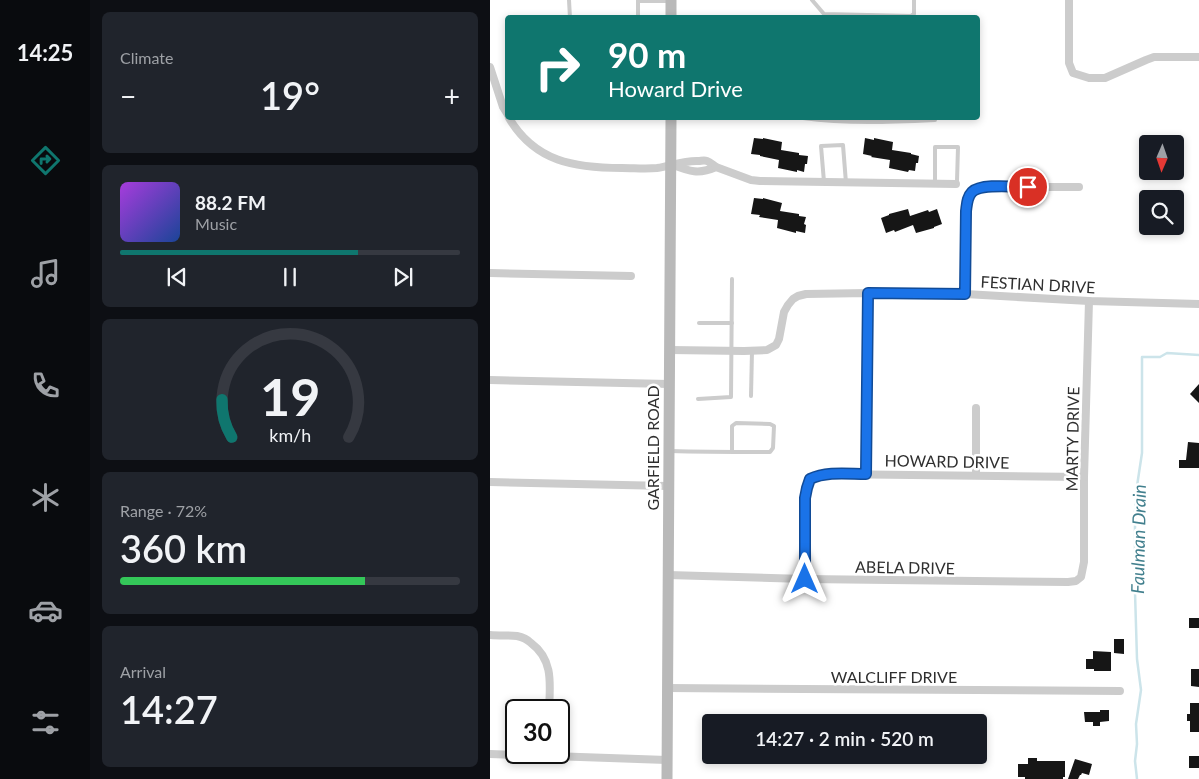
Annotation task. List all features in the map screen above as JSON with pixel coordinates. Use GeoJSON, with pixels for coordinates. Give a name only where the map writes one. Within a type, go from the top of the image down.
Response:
{"type":"FeatureCollection","features":[{"type":"Feature","properties":{"kind":"main road"},"geometry":{"type":"LineString","coordinates":[[671,1],[671,15]]}},
{"type":"Feature","properties":{"kind":"main road","name":"GARFIELD ROAD"},"geometry":{"type":"LineString","coordinates":[[667,779],[671,120]]}},
{"type":"Feature","properties":{"kind":"street"},"geometry":{"type":"LineString","coordinates":[[1069,0],[1069,63],[1073,73],[1089,78],[1105,78],[1154,58],[1199,57]]}},
{"type":"Feature","properties":{"kind":"street"},"geometry":{"type":"LineString","coordinates":[[490,67],[505,111]]}},
{"type":"Feature","properties":{"kind":"street"},"geometry":{"type":"LineString","coordinates":[[511,120],[518,131],[542,153],[558,161],[578,165],[603,168],[657,168],[670,164],[689,171],[705,172],[716,167],[751,180],[956,184]]}},
{"type":"Feature","properties":{"kind":"street"},"geometry":{"type":"LineString","coordinates":[[965,294],[966,211],[967,200],[971,193],[983,187],[1079,187]]}},
{"type":"Feature","properties":{"kind":"street"},"geometry":{"type":"LineString","coordinates":[[490,273],[631,276]]}},
{"type":"Feature","properties":{"kind":"street"},"geometry":{"type":"LineString","coordinates":[[866,474],[868,293]]}},
{"type":"Feature","properties":{"kind":"street","name":"FESTIAN DRIVE"},"geometry":{"type":"LineString","coordinates":[[670,350],[767,350],[776,345],[779,339],[784,312],[793,300],[798,296],[806,294],[965,294],[1089,301],[1199,304]]}},
{"type":"Feature","properties":{"kind":"street","name":"MARTY DRIVE"},"geometry":{"type":"LineString","coordinates":[[1081,577],[1084,562],[1084,477],[1089,301]]}},
{"type":"Feature","properties":{"kind":"street"},"geometry":{"type":"LineString","coordinates":[[490,380],[669,384]]}},
{"type":"Feature","properties":{"kind":"street"},"geometry":{"type":"LineString","coordinates":[[976,408],[976,475]]}},
{"type":"Feature","properties":{"kind":"street","name":"HOWARD DRIVE"},"geometry":{"type":"LineString","coordinates":[[805,579],[805,498],[810,479],[818,476],[826,474],[866,474],[1084,477]]}},
{"type":"Feature","properties":{"kind":"street"},"geometry":{"type":"LineString","coordinates":[[490,482],[668,486]]}},
{"type":"Feature","properties":{"kind":"street","name":"ABELA DRIVE"},"geometry":{"type":"LineString","coordinates":[[668,575],[805,579],[1068,582],[1076,581],[1081,577]]}},
{"type":"Feature","properties":{"kind":"street"},"geometry":{"type":"LineString","coordinates":[[490,635],[518,636],[536,646],[548,667],[549,699]]}},
{"type":"Feature","properties":{"kind":"street","name":"WALCLIFF DRIVE"},"geometry":{"type":"LineString","coordinates":[[667,688],[1120,691]]}},
{"type":"Feature","properties":{"kind":"street"},"geometry":{"type":"LineString","coordinates":[[490,754],[505,754]]}},
{"type":"Feature","properties":{"kind":"street"},"geometry":{"type":"LineString","coordinates":[[570,755],[667,760]]}},
{"type":"Feature","properties":{"kind":"lane"},"geometry":{"type":"LineString","coordinates":[[569,0],[570,15]]}},
{"type":"Feature","properties":{"kind":"lane"},"geometry":{"type":"LineString","coordinates":[[638,15],[638,0],[671,1]]}},
{"type":"Feature","properties":{"kind":"lane"},"geometry":{"type":"LineString","coordinates":[[812,0],[824,14],[868,15]]}},
{"type":"Feature","properties":{"kind":"lane"},"geometry":{"type":"LineString","coordinates":[[912,15],[914,0]]}},
{"type":"Feature","properties":{"kind":"lane"},"geometry":{"type":"LineString","coordinates":[[824,182],[821,146],[843,145],[846,183]]}},
{"type":"Feature","properties":{"kind":"lane"},"geometry":{"type":"LineString","coordinates":[[935,184],[935,147],[958,147],[956,184]]}},
{"type":"Feature","properties":{"kind":"lane"},"geometry":{"type":"LineString","coordinates":[[698,399],[731,398],[732,279]]}},
{"type":"Feature","properties":{"kind":"lane"},"geometry":{"type":"LineString","coordinates":[[699,323],[732,323]]}},
{"type":"Feature","properties":{"kind":"lane"},"geometry":{"type":"LineString","coordinates":[[751,396],[752,351]]}},
{"type":"Feature","properties":{"kind":"lane"},"geometry":{"type":"LineString","coordinates":[[669,451],[732,452],[770,452],[773,448],[774,426],[770,424],[736,423],[732,426],[732,452]]}},
{"type":"Feature","properties":{"kind":"building"},"geometry":{"type":"Polygon","coordinates":[[[754,138],[782,142],[781,150],[808,156],[804,172],[778,168],[779,160],[751,154],[754,138]]]}},
{"type":"Feature","properties":{"kind":"building"},"geometry":{"type":"Polygon","coordinates":[[[865,138],[893,142],[892,150],[919,156],[915,171],[909,170],[908,172],[889,168],[890,160],[863,154],[865,138]]]}},
{"type":"Feature","properties":{"kind":"building"},"geometry":{"type":"Polygon","coordinates":[[[754,198],[763,198],[782,203],[780,211],[806,217],[804,224],[806,225],[805,233],[796,231],[796,233],[777,228],[778,220],[751,214],[754,198]]]}},
{"type":"Feature","properties":{"kind":"building"},"geometry":{"type":"Polygon","coordinates":[[[908,209],[910,216],[937,209],[942,224],[916,233],[913,225],[895,232],[894,230],[886,233],[881,218],[908,209]]]}},
{"type":"Feature","properties":{"kind":"building"},"geometry":{"type":"Polygon","coordinates":[[[1199,384],[1199,403],[1190,394],[1199,384]]]}},
{"type":"Feature","properties":{"kind":"building"},"geometry":{"type":"Polygon","coordinates":[[[1188,442],[1199,443],[1199,468],[1179,468],[1179,460],[1186,460],[1188,442]]]}},
{"type":"Feature","properties":{"kind":"building"},"geometry":{"type":"Polygon","coordinates":[[[1189,618],[1199,618],[1199,628],[1189,628],[1189,618]]]}},
{"type":"Feature","properties":{"kind":"building"},"geometry":{"type":"Polygon","coordinates":[[[1114,639],[1124,639],[1124,654],[1114,653],[1114,639]]]}},
{"type":"Feature","properties":{"kind":"building"},"geometry":{"type":"Polygon","coordinates":[[[1093,651],[1111,652],[1111,671],[1086,669],[1086,659],[1093,659],[1093,651]]]}},
{"type":"Feature","properties":{"kind":"building"},"geometry":{"type":"Polygon","coordinates":[[[1191,669],[1199,669],[1199,687],[1191,686],[1191,669]]]}},
{"type":"Feature","properties":{"kind":"building"},"geometry":{"type":"Polygon","coordinates":[[[1190,703],[1199,703],[1199,732],[1190,732],[1190,721],[1187,721],[1187,714],[1190,714],[1190,703]]]}},
{"type":"Feature","properties":{"kind":"building"},"geometry":{"type":"Polygon","coordinates":[[[1100,710],[1109,710],[1109,721],[1100,722],[1100,726],[1093,726],[1093,722],[1085,722],[1084,712],[1100,712],[1100,710]]]}},
{"type":"Feature","properties":{"kind":"building"},"geometry":{"type":"Polygon","coordinates":[[[1189,756],[1199,756],[1199,768],[1189,768],[1189,756]]]}},
{"type":"Feature","properties":{"kind":"building"},"geometry":{"type":"Polygon","coordinates":[[[1028,758],[1037,758],[1037,761],[1065,761],[1065,777],[1063,779],[1025,779],[1025,777],[1018,777],[1018,764],[1028,764],[1028,758]]]}},
{"type":"Feature","properties":{"kind":"building"},"geometry":{"type":"Polygon","coordinates":[[[1075,759],[1092,764],[1089,775],[1082,773],[1078,779],[1068,779],[1075,759]]]}},
{"type":"Feature","properties":{"kind":"waterway","name":"Faulman Drain"},"geometry":{"type":"LineString","coordinates":[[1137,779],[1135,761],[1137,744],[1136,724],[1141,690],[1137,659],[1135,512],[1142,453],[1142,357],[1160,357],[1167,353],[1199,355]]}},
{"type":"Feature","properties":{"kind":"route"},"geometry":{"type":"LineString","coordinates":[[805,579],[805,498],[810,479],[826,474],[866,474],[868,293],[965,294],[966,211],[967,200],[971,193],[983,187],[1028,187]]}}]}
